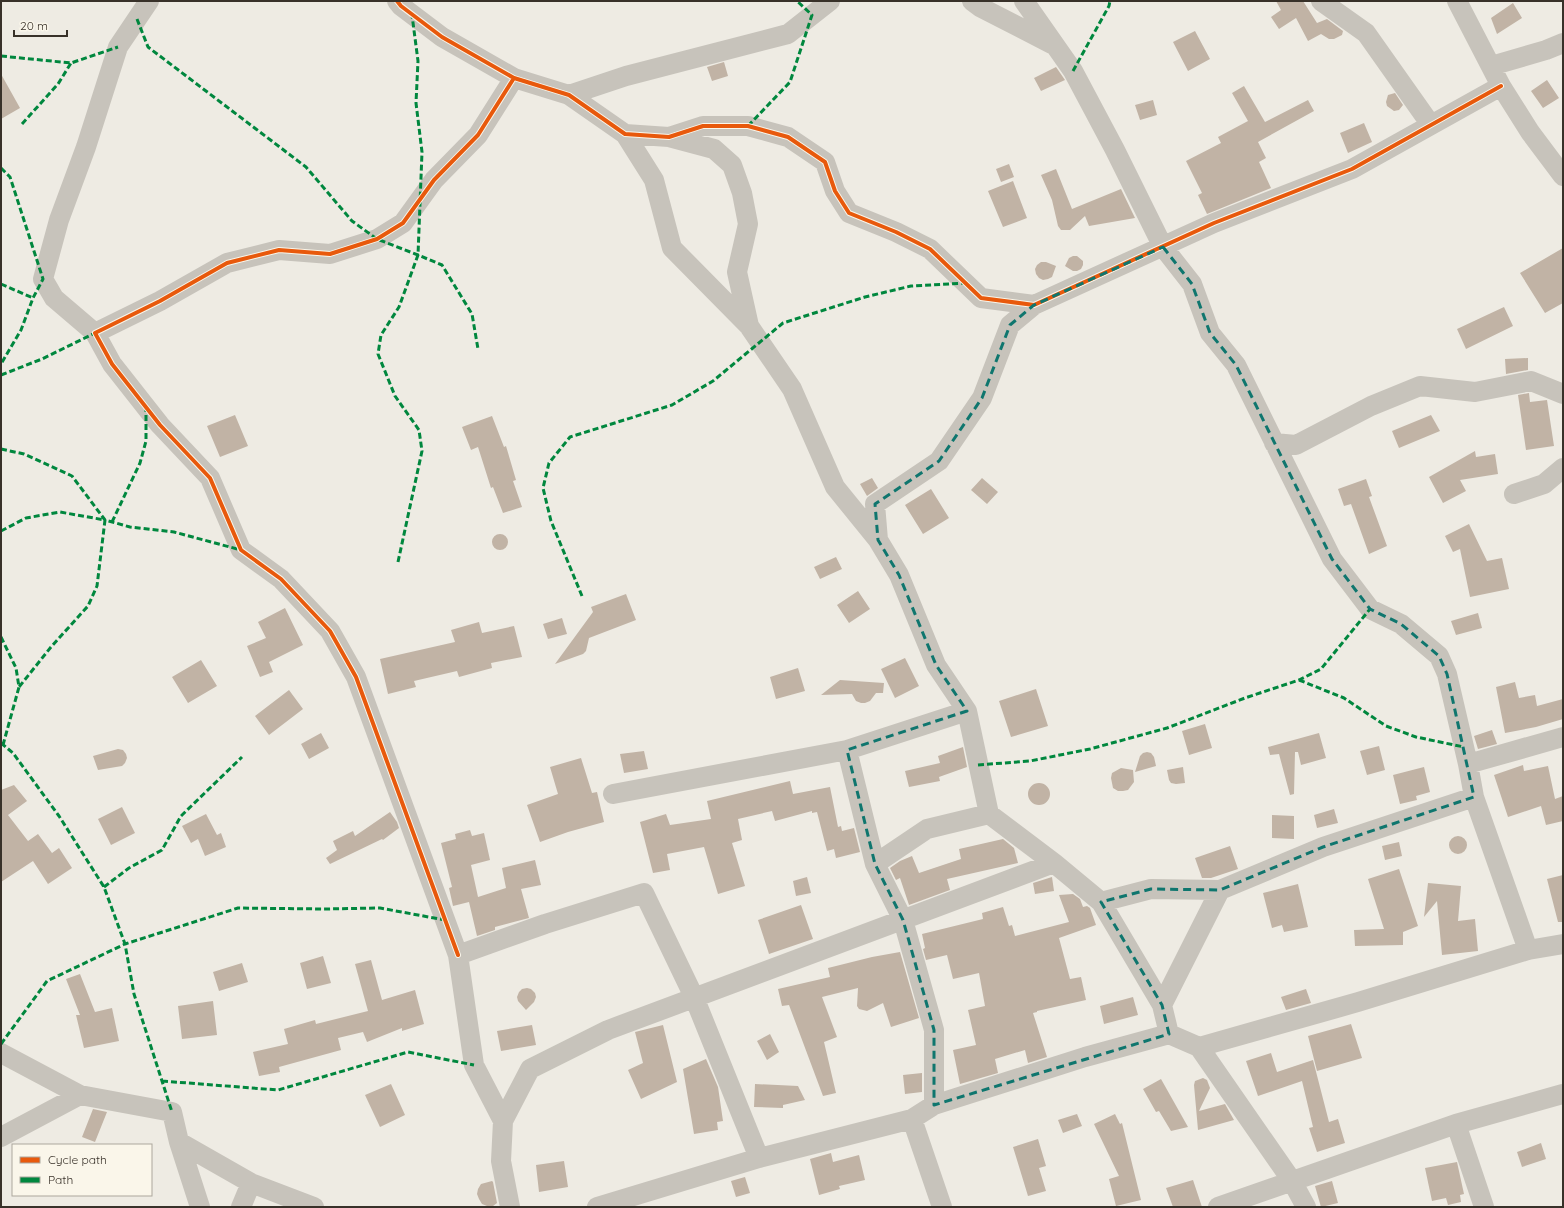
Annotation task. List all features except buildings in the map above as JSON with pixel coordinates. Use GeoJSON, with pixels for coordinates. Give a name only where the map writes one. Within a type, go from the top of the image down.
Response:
{"type":"FeatureCollection","features":[{"type":"Feature","properties":{"kind":"street"},"geometry":{"type":"LineString","coordinates":[[149,1],[118,47],[86,148],[59,220],[43,279],[54,298],[95,333],[112,364],[155,419],[210,478],[242,550],[281,579],[330,631],[356,677],[458,955],[474,1065],[503,1121]]}},
{"type":"Feature","properties":{"kind":"street"},"geometry":{"type":"LineString","coordinates":[[396,1],[442,37],[514,78],[569,95],[625,134],[654,180],[672,248],[749,326],[792,389],[835,487],[878,540],[899,574],[936,665],[967,711],[989,814],[1054,863],[1101,902],[1162,1005],[1169,1034]]}},
{"type":"Feature","properties":{"kind":"street"},"geometry":{"type":"LineString","coordinates":[[569,95],[626,76],[788,34],[830,1]]}},
{"type":"Feature","properties":{"kind":"street"},"geometry":{"type":"LineString","coordinates":[[972,1],[980,7],[1056,46]]}},
{"type":"Feature","properties":{"kind":"street"},"geometry":{"type":"LineString","coordinates":[[1024,1],[1074,72],[1163,247],[1192,284],[1210,333],[1236,365],[1332,559],[1370,609],[1401,624],[1439,656],[1447,674],[1468,764],[1474,797],[1528,950]]}},
{"type":"Feature","properties":{"kind":"street"},"geometry":{"type":"LineString","coordinates":[[1321,1],[1366,33],[1431,125]]}},
{"type":"Feature","properties":{"kind":"street"},"geometry":{"type":"LineString","coordinates":[[1457,1],[1501,86],[1530,132],[1563,176]]}},
{"type":"Feature","properties":{"kind":"street"},"geometry":{"type":"LineString","coordinates":[[1491,66],[1546,50],[1563,43]]}},
{"type":"Feature","properties":{"kind":"street"},"geometry":{"type":"LineString","coordinates":[[95,333],[160,301],[227,263],[279,250],[330,254],[377,239],[403,223],[434,180],[478,135],[514,78]]}},
{"type":"Feature","properties":{"kind":"street"},"geometry":{"type":"LineString","coordinates":[[878,540],[875,504],[939,461],[982,398],[1010,325],[1034,305],[1214,223],[1352,169],[1501,86]]}},
{"type":"Feature","properties":{"kind":"street"},"geometry":{"type":"LineString","coordinates":[[669,137],[703,126],[748,126],[788,137],[825,162],[836,191],[849,213],[896,232],[930,249],[981,298],[1034,305]]}},
{"type":"Feature","properties":{"kind":"street"},"geometry":{"type":"LineString","coordinates":[[625,134],[669,137],[714,149],[732,164],[742,193],[748,224],[737,272],[749,326]]}},
{"type":"Feature","properties":{"kind":"street"},"geometry":{"type":"LineString","coordinates":[[1274,443],[1296,445],[1371,406],[1420,386],[1475,392],[1531,382],[1563,394]]}},
{"type":"Feature","properties":{"kind":"street"},"geometry":{"type":"LineString","coordinates":[[1514,494],[1544,484],[1563,468]]}},
{"type":"Feature","properties":{"kind":"street"},"geometry":{"type":"LineString","coordinates":[[614,794],[847,750],[967,711]]}},
{"type":"Feature","properties":{"kind":"street"},"geometry":{"type":"LineString","coordinates":[[1468,764],[1563,737]]}},
{"type":"Feature","properties":{"kind":"street"},"geometry":{"type":"LineString","coordinates":[[847,750],[875,864],[903,920],[934,1030],[934,1105]]}},
{"type":"Feature","properties":{"kind":"street"},"geometry":{"type":"LineString","coordinates":[[1101,902],[1151,889],[1220,890],[1323,846],[1474,797]]}},
{"type":"Feature","properties":{"kind":"street"},"geometry":{"type":"LineString","coordinates":[[875,864],[927,829],[989,814]]}},
{"type":"Feature","properties":{"kind":"street"},"geometry":{"type":"LineString","coordinates":[[510,1207],[501,1161],[503,1121],[530,1069],[608,1030],[1054,863]]}},
{"type":"Feature","properties":{"kind":"street"},"geometry":{"type":"LineString","coordinates":[[1162,1005],[1220,890]]}},
{"type":"Feature","properties":{"kind":"street"},"geometry":{"type":"LineString","coordinates":[[458,955],[545,924],[644,893],[694,997],[759,1158]]}},
{"type":"Feature","properties":{"kind":"street"},"geometry":{"type":"LineString","coordinates":[[1199,1047],[1358,1002],[1528,950],[1563,944]]}},
{"type":"Feature","properties":{"kind":"street"},"geometry":{"type":"LineString","coordinates":[[598,1207],[759,1158],[912,1119],[934,1105],[1085,1057],[1169,1034],[1199,1047],[1292,1181],[1306,1207]]}},
{"type":"Feature","properties":{"kind":"street"},"geometry":{"type":"LineString","coordinates":[[1,1053],[80,1095],[172,1112],[179,1142],[200,1207]]}},
{"type":"Feature","properties":{"kind":"street"},"geometry":{"type":"LineString","coordinates":[[1218,1207],[1456,1124],[1563,1094]]}},
{"type":"Feature","properties":{"kind":"street"},"geometry":{"type":"LineString","coordinates":[[1,1137],[80,1095]]}},
{"type":"Feature","properties":{"kind":"street"},"geometry":{"type":"LineString","coordinates":[[912,1119],[942,1207]]}},
{"type":"Feature","properties":{"kind":"street"},"geometry":{"type":"LineString","coordinates":[[1456,1124],[1484,1207]]}},
{"type":"Feature","properties":{"kind":"street"},"geometry":{"type":"LineString","coordinates":[[179,1142],[251,1183],[314,1207]]}},
{"type":"Feature","properties":{"kind":"street"},"geometry":{"type":"LineString","coordinates":[[241,1207],[251,1183]]}},
{"type":"Feature","properties":{"kind":"highlighted area"},"geometry":{"type":"Polygon","coordinates":[[[1163,247],[1192,284],[1210,333],[1236,365],[1332,559],[1370,609],[1401,624],[1439,656],[1447,674],[1474,797],[1323,847],[1220,890],[1151,889],[1101,902],[1162,1005],[1169,1034],[934,1105],[934,1030],[903,920],[875,864],[847,750],[967,711],[936,665],[899,575],[878,540],[875,504],[939,461],[982,398],[1010,325],[1034,305],[1163,247]]]}},
{"type":"Feature","properties":{"kind":"marked path"},"geometry":{"type":"LineString","coordinates":[[748,126],[790,82],[812,15],[797,1]]}},
{"type":"Feature","properties":{"kind":"marked path"},"geometry":{"type":"LineString","coordinates":[[1073,71],[1109,6],[1110,1]]}},
{"type":"Feature","properties":{"kind":"marked path"},"geometry":{"type":"LineString","coordinates":[[398,562],[422,451],[419,430],[395,396],[378,354],[381,335],[399,307],[418,255],[422,152],[416,103],[418,61],[412,15]]}},
{"type":"Feature","properties":{"kind":"marked path"},"geometry":{"type":"LineString","coordinates":[[137,19],[148,47],[306,167],[352,221],[377,239],[442,265],[472,314],[478,349]]}},
{"type":"Feature","properties":{"kind":"marked path"},"geometry":{"type":"LineString","coordinates":[[1,56],[71,63],[118,47]]}},
{"type":"Feature","properties":{"kind":"marked path"},"geometry":{"type":"LineString","coordinates":[[22,124],[58,84],[71,63]]}},
{"type":"Feature","properties":{"kind":"marked path"},"geometry":{"type":"LineString","coordinates":[[1,168],[10,177],[43,279],[33,298],[21,330],[1,364]]}},
{"type":"Feature","properties":{"kind":"marked path"},"geometry":{"type":"LineString","coordinates":[[582,596],[551,521],[543,488],[549,463],[570,437],[672,405],[713,381],[783,323],[865,297],[911,286],[965,283]]}},
{"type":"Feature","properties":{"kind":"marked path"},"geometry":{"type":"LineString","coordinates":[[1,284],[33,298]]}},
{"type":"Feature","properties":{"kind":"marked path"},"geometry":{"type":"LineString","coordinates":[[1,375],[42,359],[95,333]]}},
{"type":"Feature","properties":{"kind":"marked path"},"geometry":{"type":"LineString","coordinates":[[112,522],[140,463],[146,441],[146,407]]}},
{"type":"Feature","properties":{"kind":"marked path"},"geometry":{"type":"LineString","coordinates":[[1,449],[24,454],[72,476],[105,520],[130,527],[174,532],[241,550]]}},
{"type":"Feature","properties":{"kind":"marked path"},"geometry":{"type":"LineString","coordinates":[[1,531],[26,518],[60,512],[105,520],[97,586],[88,606],[51,647],[19,687]]}},
{"type":"Feature","properties":{"kind":"marked path"},"geometry":{"type":"LineString","coordinates":[[978,765],[1030,761],[1090,749],[1167,728],[1245,698],[1299,680],[1321,669],[1370,609]]}},
{"type":"Feature","properties":{"kind":"marked path"},"geometry":{"type":"LineString","coordinates":[[1,637],[16,668],[19,687],[3,745]]}},
{"type":"Feature","properties":{"kind":"marked path"},"geometry":{"type":"LineString","coordinates":[[1299,680],[1344,698],[1386,726],[1416,737],[1464,747]]}},
{"type":"Feature","properties":{"kind":"marked path"},"geometry":{"type":"LineString","coordinates":[[1,743],[13,753],[59,816],[104,887],[125,944],[134,994],[172,1112]]}},
{"type":"Feature","properties":{"kind":"marked path"},"geometry":{"type":"LineString","coordinates":[[104,887],[129,868],[162,850],[181,816],[242,757]]}},
{"type":"Feature","properties":{"kind":"marked path"},"geometry":{"type":"LineString","coordinates":[[1,1044],[47,981],[125,944],[238,908],[380,908],[445,920]]}},
{"type":"Feature","properties":{"kind":"marked path"},"geometry":{"type":"LineString","coordinates":[[162,1081],[278,1090],[408,1052],[474,1065]]}},
{"type":"Feature","properties":{"kind":"cycle path"},"geometry":{"type":"LineString","coordinates":[[397,1],[401,6],[442,37],[514,78],[569,95],[625,134],[669,137],[703,126],[748,126],[788,137],[825,162],[835,191],[849,213],[896,232],[930,249],[981,298],[1034,305],[1214,223],[1352,169],[1501,86]]}},
{"type":"Feature","properties":{"kind":"cycle path"},"geometry":{"type":"LineString","coordinates":[[458,955],[356,677],[330,631],[281,579],[241,550],[210,478],[160,425],[112,364],[95,333],[160,301],[227,263],[279,250],[330,254],[377,239],[403,223],[434,180],[478,135],[514,78]]}}]}
